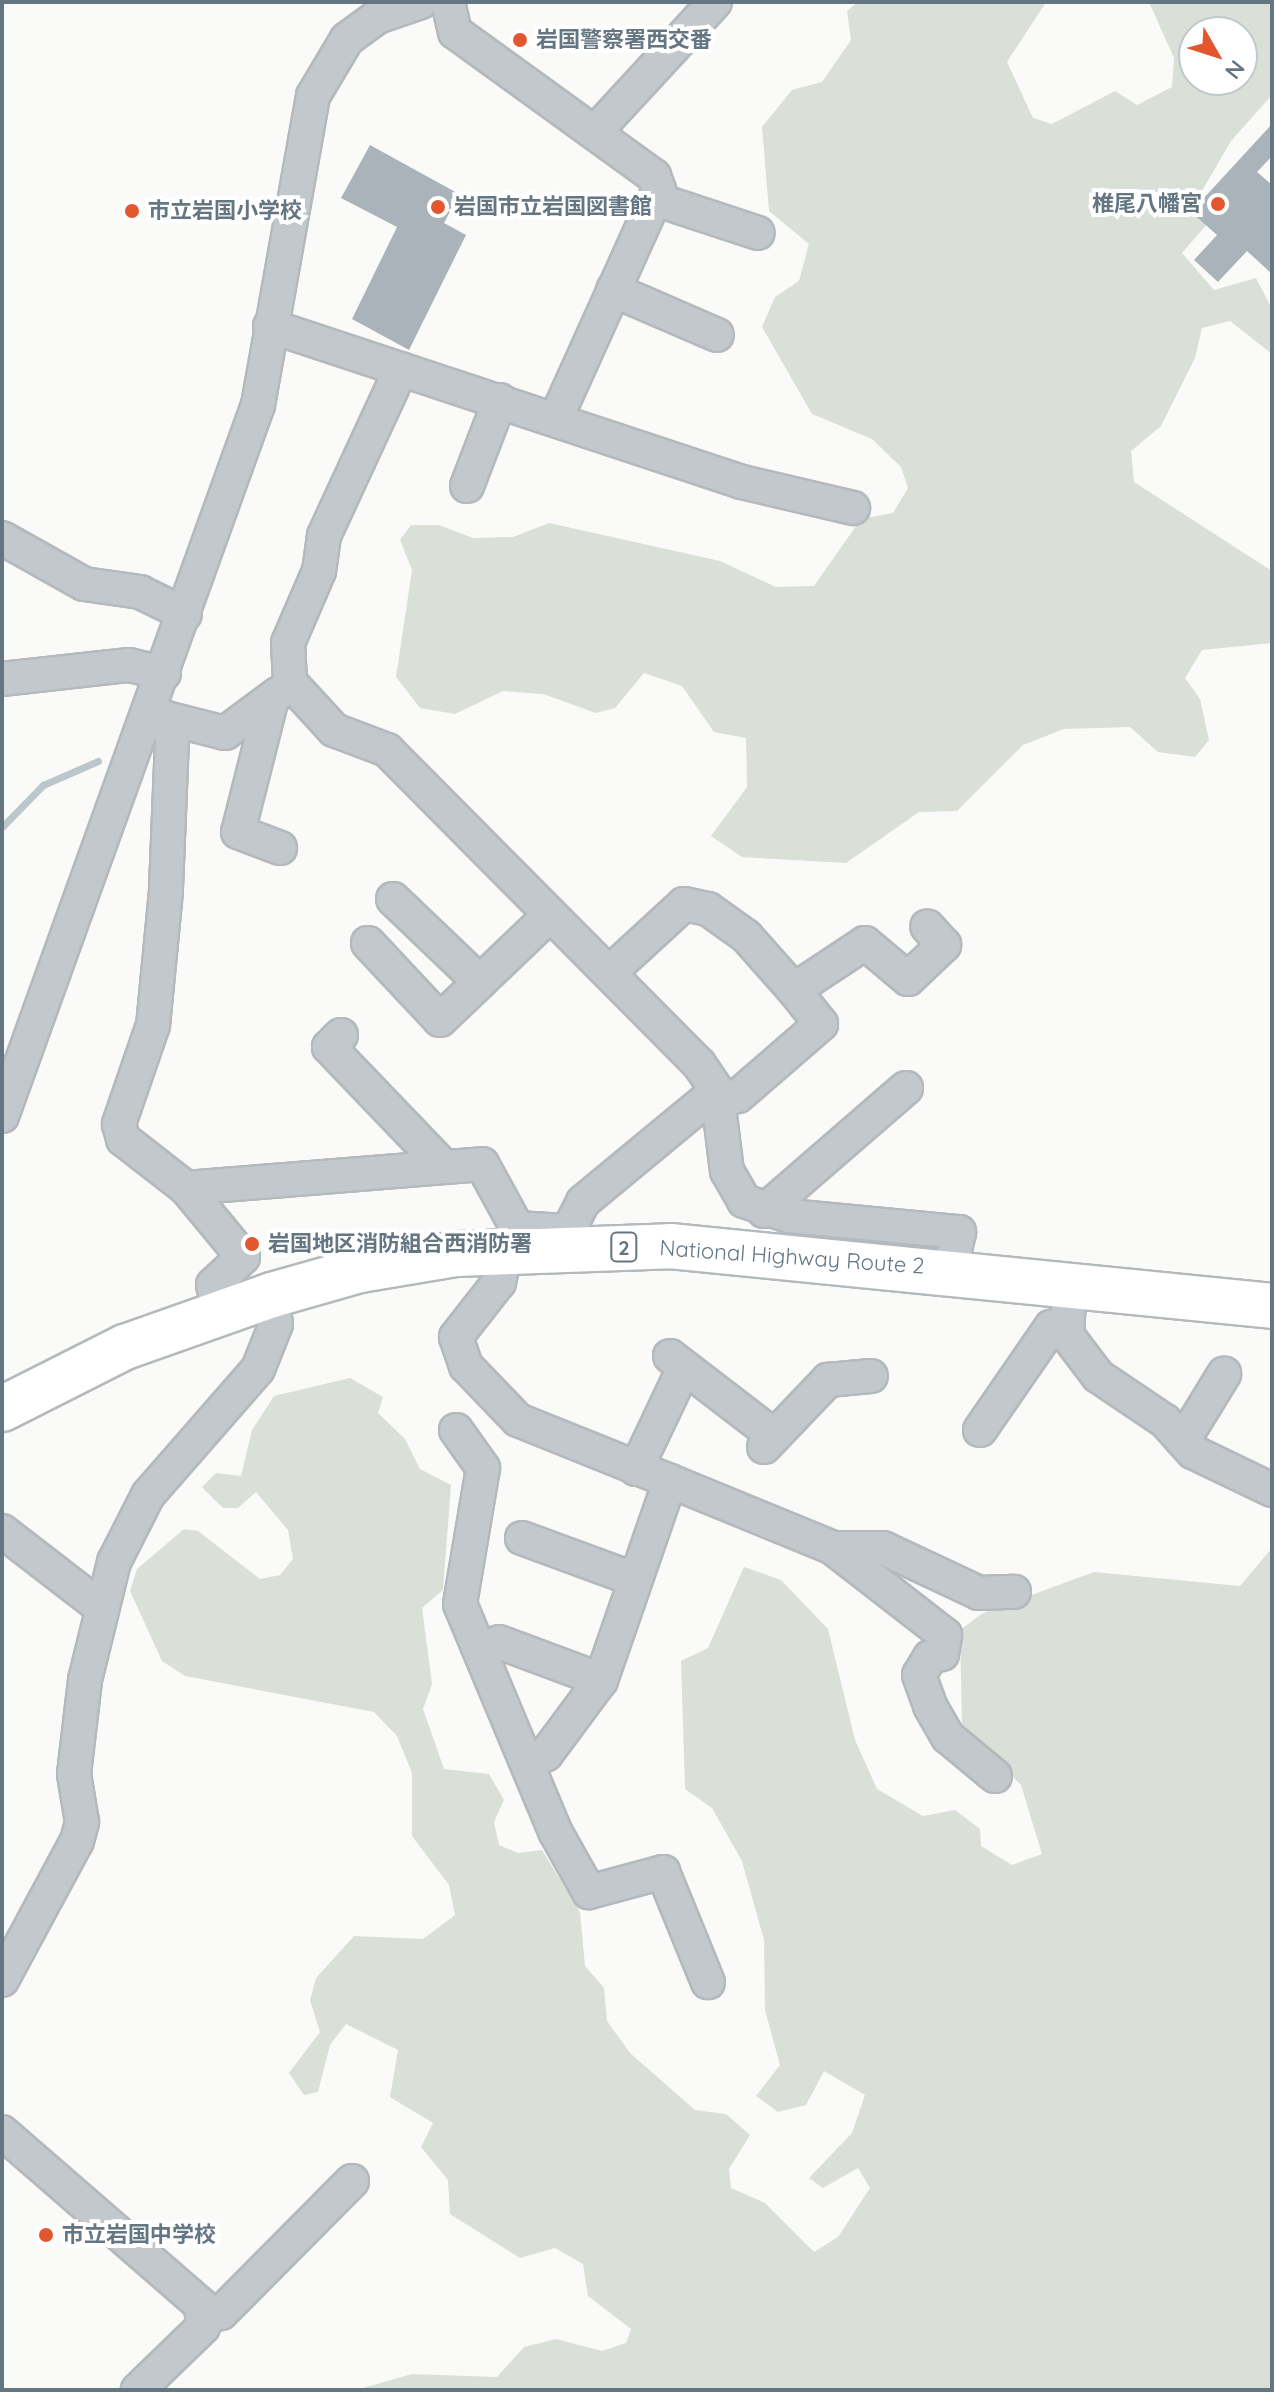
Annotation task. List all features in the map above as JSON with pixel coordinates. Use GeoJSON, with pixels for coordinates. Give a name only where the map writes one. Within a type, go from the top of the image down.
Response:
{"type":"FeatureCollection","features":[{"type":"Feature","properties":{"kind":"highway","name":"National Highway Route 2"},"geometry":{"type":"LineString","coordinates":[[2,1409],[125,1347],[272,1295],[360,1270],[505,1252],[562,1240],[951,1269],[1068,1303],[1272,1306]]}},
{"type":"Feature","properties":{"kind":"street"},"geometry":{"type":"LineString","coordinates":[[2,1116],[158,714],[164,673],[258,405],[313,96],[347,39],[375,10],[421,2]]}},
{"type":"Feature","properties":{"kind":"street"},"geometry":{"type":"LineString","coordinates":[[448,2],[455,32],[654,176],[655,199],[556,418]]}},
{"type":"Feature","properties":{"kind":"street"},"geometry":{"type":"LineString","coordinates":[[595,132],[715,2]]}},
{"type":"Feature","properties":{"kind":"street"},"geometry":{"type":"LineString","coordinates":[[655,199],[758,233]]}},
{"type":"Feature","properties":{"kind":"street"},"geometry":{"type":"LineString","coordinates":[[613,290],[717,335]]}},
{"type":"Feature","properties":{"kind":"street"},"geometry":{"type":"LineString","coordinates":[[270,326],[742,482],[853,508]]}},
{"type":"Feature","properties":{"kind":"street"},"geometry":{"type":"LineString","coordinates":[[280,848],[238,832],[280,692],[288,643],[319,571],[324,536],[401,369]]}},
{"type":"Feature","properties":{"kind":"street"},"geometry":{"type":"LineString","coordinates":[[467,486],[500,400]]}},
{"type":"Feature","properties":{"kind":"street"},"geometry":{"type":"LineString","coordinates":[[2,538],[84,584],[140,592],[185,614]]}},
{"type":"Feature","properties":{"kind":"street"},"geometry":{"type":"LineString","coordinates":[[2,679],[129,665],[164,673]]}},
{"type":"Feature","properties":{"kind":"street"},"geometry":{"type":"LineString","coordinates":[[158,714],[225,733],[280,692]]}},
{"type":"Feature","properties":{"kind":"street"},"geometry":{"type":"LineString","coordinates":[[280,692],[334,730],[387,750],[609,973],[718,1096],[733,1189],[764,1211],[959,1232],[951,1269]]}},
{"type":"Feature","properties":{"kind":"street"},"geometry":{"type":"LineString","coordinates":[[158,714],[172,739],[160,976],[153,1025],[119,1124],[123,1139],[186,1188],[243,1257],[213,1285],[220,1313]]}},
{"type":"Feature","properties":{"kind":"street"},"geometry":{"type":"LineString","coordinates":[[393,899],[480,982]]}},
{"type":"Feature","properties":{"kind":"street"},"geometry":{"type":"LineString","coordinates":[[186,1188],[482,1164],[517,1228],[562,1240],[583,1202],[718,1096],[738,1096],[821,1024],[746,936],[708,909],[684,904],[609,973]]}},
{"type":"Feature","properties":{"kind":"street"},"geometry":{"type":"LineString","coordinates":[[368,943],[440,1020],[550,915]]}},
{"type":"Feature","properties":{"kind":"street"},"geometry":{"type":"LineString","coordinates":[[794,990],[865,943],[908,979],[944,945],[927,926]]}},
{"type":"Feature","properties":{"kind":"street"},"geometry":{"type":"LineString","coordinates":[[341,1035],[329,1047],[444,1167]]}},
{"type":"Feature","properties":{"kind":"street"},"geometry":{"type":"LineString","coordinates":[[764,1211],[906,1088]]}},
{"type":"Feature","properties":{"kind":"street"},"geometry":{"type":"LineString","coordinates":[[505,1252],[499,1282],[456,1337],[466,1366],[518,1420],[833,1548],[945,1635],[942,1654],[930,1657],[919,1675],[930,1706],[948,1737],[995,1776]]}},
{"type":"Feature","properties":{"kind":"street"},"geometry":{"type":"LineString","coordinates":[[2,1980],[77,1841],[82,1822],[74,1774],[98,1605],[148,1495],[258,1369],[276,1324],[272,1295]]}},
{"type":"Feature","properties":{"kind":"street"},"geometry":{"type":"LineString","coordinates":[[980,1430],[1068,1303]]}},
{"type":"Feature","properties":{"kind":"street"},"geometry":{"type":"LineString","coordinates":[[1068,1303],[1098,1376],[1208,1462],[1272,1490]]}},
{"type":"Feature","properties":{"kind":"street"},"geometry":{"type":"LineString","coordinates":[[636,1469],[677,1362],[768,1441],[828,1380],[871,1376]]}},
{"type":"Feature","properties":{"kind":"street"},"geometry":{"type":"LineString","coordinates":[[1183,1441],[1224,1374]]}},
{"type":"Feature","properties":{"kind":"street"},"geometry":{"type":"LineString","coordinates":[[456,1430],[483,1468],[460,1604],[527,1764],[589,1892],[663,1872],[708,1982]]}},
{"type":"Feature","properties":{"kind":"street"},"geometry":{"type":"LineString","coordinates":[[527,1764],[546,1754],[601,1680],[670,1481]]}},
{"type":"Feature","properties":{"kind":"street"},"geometry":{"type":"LineString","coordinates":[[2,1531],[98,1605]]}},
{"type":"Feature","properties":{"kind":"street"},"geometry":{"type":"LineString","coordinates":[[522,1538],[636,1580]]}},
{"type":"Feature","properties":{"kind":"street"},"geometry":{"type":"LineString","coordinates":[[833,1548],[883,1548],[979,1593],[1014,1592]]}},
{"type":"Feature","properties":{"kind":"street"},"geometry":{"type":"LineString","coordinates":[[499,1642],[601,1680]]}},
{"type":"Feature","properties":{"kind":"street"},"geometry":{"type":"LineString","coordinates":[[2,2132],[207,2316]]}},
{"type":"Feature","properties":{"kind":"street"},"geometry":{"type":"LineString","coordinates":[[138,2390],[207,2316],[221,2313],[352,2181]]}},
{"type":"Feature","properties":{"kind":"shaded area"},"geometry":{"type":"Polygon","coordinates":[[[858,2],[1046,2],[1007,62],[1033,118],[1052,124],[1115,91],[1137,105],[1172,87],[1174,58],[1149,2],[1272,2],[1272,95],[1231,141],[1203,189],[1208,223],[1182,253],[1214,290],[1256,278],[1272,309],[1272,354],[1230,321],[1202,328],[1195,358],[1161,426],[1131,451],[1134,482],[1272,571],[1272,643],[1202,650],[1185,678],[1200,699],[1209,740],[1195,757],[1158,752],[1130,727],[1064,729],[1023,745],[957,811],[919,812],[846,863],[742,857],[711,836],[747,787],[746,738],[714,732],[682,686],[644,673],[615,708],[596,713],[543,694],[503,691],[455,714],[420,708],[396,677],[412,570],[400,540],[411,525],[439,525],[473,538],[513,537],[549,523],[720,561],[776,587],[814,586],[861,519],[893,513],[908,488],[901,467],[872,439],[812,414],[762,327],[775,297],[799,281],[809,244],[769,211],[762,127],[792,90],[822,82],[851,40],[847,11],[858,2]]]}},
{"type":"Feature","properties":{"kind":"shaded area"},"geometry":{"type":"Polygon","coordinates":[[[350,1378],[383,1397],[378,1413],[405,1439],[420,1469],[451,1485],[443,1590],[422,1608],[432,1684],[423,1709],[444,1769],[489,1774],[504,1800],[494,1822],[499,1845],[518,1853],[542,1850],[580,1912],[585,1966],[604,1988],[607,2021],[630,2053],[695,2110],[726,2114],[750,2135],[729,2169],[731,2188],[765,2203],[814,2252],[838,2237],[870,2188],[858,2168],[823,2188],[809,2178],[852,2133],[865,2095],[824,2071],[806,2105],[778,2112],[756,2096],[780,2065],[765,2010],[764,1940],[742,1861],[712,1808],[685,1789],[681,1661],[708,1648],[744,1567],[781,1580],[828,1629],[855,1740],[877,1789],[923,1816],[955,1810],[980,1829],[981,1846],[1012,1865],[1042,1854],[1021,1785],[962,1725],[960,1630],[983,1613],[1094,1572],[1240,1586],[1272,1548],[1272,2390],[356,2390],[412,2374],[497,2377],[524,2347],[556,2339],[602,2351],[626,2343],[631,2329],[588,2296],[583,2264],[555,2248],[520,2258],[450,2214],[448,2180],[421,2147],[433,2123],[390,2097],[398,2050],[346,2024],[330,2045],[318,2092],[304,2095],[289,2073],[320,2032],[310,2000],[316,1978],[354,1936],[423,1939],[455,1915],[449,1885],[412,1836],[412,1773],[397,1736],[374,1712],[185,1676],[162,1661],[130,1591],[137,1569],[184,1529],[198,1531],[260,1579],[280,1575],[293,1559],[288,1530],[256,1492],[238,1508],[223,1508],[202,1487],[216,1473],[241,1476],[252,1430],[274,1396],[350,1378]]]}},
{"type":"Feature","properties":{"kind":"building","name":"椎尾八幡宮"},"geometry":{"type":"Polygon","coordinates":[[[1272,124],[1272,156],[1257,172],[1272,185],[1272,274],[1247,251],[1218,282],[1194,260],[1217,235],[1191,212],[1272,124]]]}},
{"type":"Feature","properties":{"kind":"building"},"geometry":{"type":"Polygon","coordinates":[[[370,145],[459,194],[444,223],[466,235],[409,350],[352,319],[397,227],[341,198],[370,145]]]}},
{"type":"Feature","properties":{"kind":"waterway"},"geometry":{"type":"LineString","coordinates":[[2,827],[43,785],[98,761]]}},
{"type":"Feature","properties":{"kind":"place","name":"岩国警察署西交番"},"geometry":{"type":"Point","coordinates":[520,40]}},
{"type":"Feature","properties":{"kind":"place","name":"椎尾八幡宮"},"geometry":{"type":"Point","coordinates":[1218,204]}},
{"type":"Feature","properties":{"kind":"place","name":"岩国市立岩国図書館"},"geometry":{"type":"Point","coordinates":[438,207]}},
{"type":"Feature","properties":{"kind":"place","name":"市立岩国小学校"},"geometry":{"type":"Point","coordinates":[132,211]}},
{"type":"Feature","properties":{"kind":"place","name":"岩国地区消防組合西消防署"},"geometry":{"type":"Point","coordinates":[252,1244]}},
{"type":"Feature","properties":{"kind":"place","name":"市立岩国中学校"},"geometry":{"type":"Point","coordinates":[46,2235]}}]}
